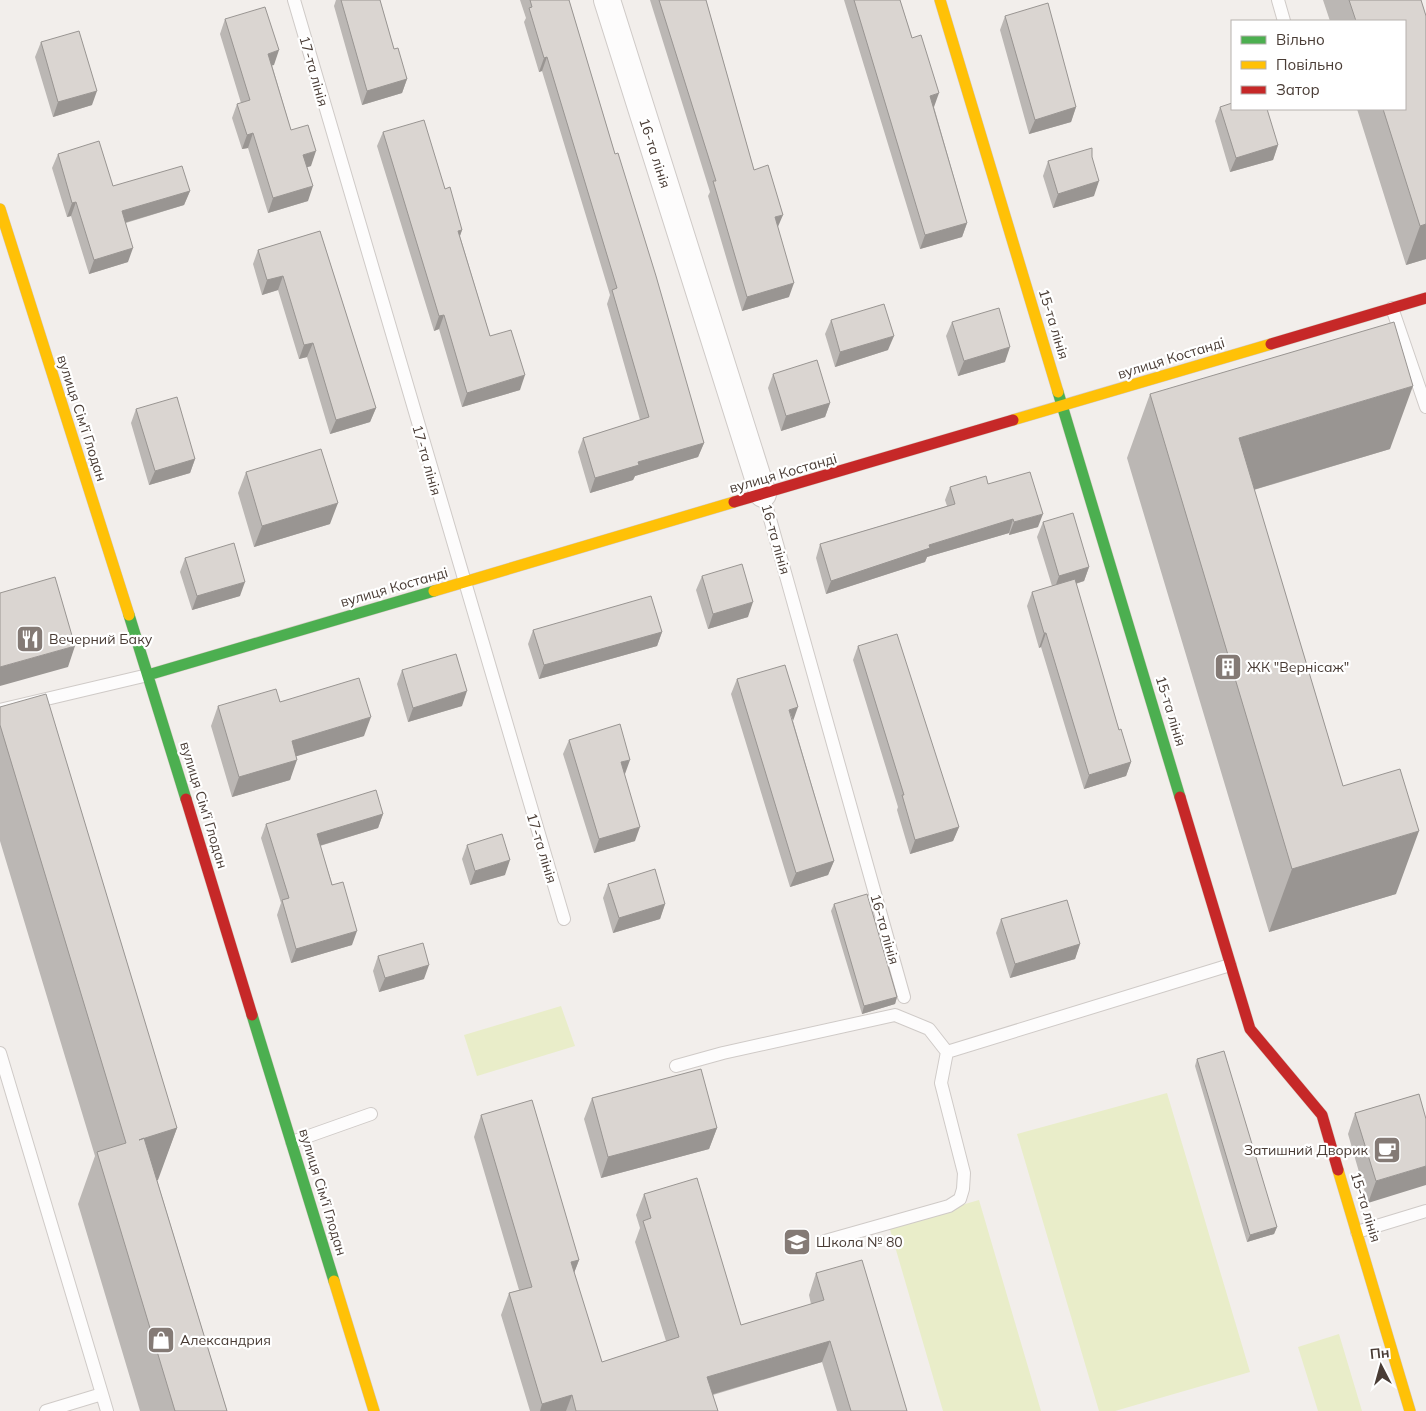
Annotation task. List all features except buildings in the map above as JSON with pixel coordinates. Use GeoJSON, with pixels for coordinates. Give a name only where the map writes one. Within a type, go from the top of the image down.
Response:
{"type":"FeatureCollection","features":[{"type":"Feature","properties":{"kind":"street","name":"16-та лінія"},"geometry":{"type":"LineString","coordinates":[[607,0],[763,494]]}},
{"type":"Feature","properties":{"kind":"street","name":"15-та лінія"},"geometry":{"type":"LineString","coordinates":[[940,0],[1250,1029],[1322,1115],[1410,1411]]}},
{"type":"Feature","properties":{"kind":"street","name":"вулиця Сім'ї Глодан"},"geometry":{"type":"LineString","coordinates":[[0,209],[148,675],[374,1411]]}},
{"type":"Feature","properties":{"kind":"street","name":"вулиця Костанді"},"geometry":{"type":"LineString","coordinates":[[148,675],[1426,298]]}},
{"type":"Feature","properties":{"kind":"lane","name":"17-та лінія"},"geometry":{"type":"LineString","coordinates":[[294,0],[463,582],[564,919]]}},
{"type":"Feature","properties":{"kind":"lane"},"geometry":{"type":"LineString","coordinates":[[1278,0],[1284,20]]}},
{"type":"Feature","properties":{"kind":"lane"},"geometry":{"type":"LineString","coordinates":[[1392,308],[1426,408]]}},
{"type":"Feature","properties":{"kind":"lane","name":"16-та лінія"},"geometry":{"type":"LineString","coordinates":[[763,494],[904,997]]}},
{"type":"Feature","properties":{"kind":"lane"},"geometry":{"type":"LineString","coordinates":[[0,710],[148,675]]}},
{"type":"Feature","properties":{"kind":"lane"},"geometry":{"type":"LineString","coordinates":[[947,1052],[1230,965]]}},
{"type":"Feature","properties":{"kind":"lane"},"geometry":{"type":"LineString","coordinates":[[676,1066],[723,1053],[894,1015],[929,1028],[947,1052],[941,1083],[964,1173],[960,1199],[949,1206],[825,1241]]}},
{"type":"Feature","properties":{"kind":"lane"},"geometry":{"type":"LineString","coordinates":[[0,1053],[107,1411]]}},
{"type":"Feature","properties":{"kind":"lane"},"geometry":{"type":"LineString","coordinates":[[292,1142],[371,1114]]}},
{"type":"Feature","properties":{"kind":"lane"},"geometry":{"type":"LineString","coordinates":[[1358,1232],[1426,1211]]}},
{"type":"Feature","properties":{"kind":"lane"},"geometry":{"type":"LineString","coordinates":[[46,1411],[102,1394]]}},
{"type":"Feature","properties":{"kind":"green space"},"geometry":{"type":"Polygon","coordinates":[[[561,1006],[575,1046],[477,1076],[464,1035],[561,1006]]]}},
{"type":"Feature","properties":{"kind":"green space"},"geometry":{"type":"Polygon","coordinates":[[[1167,1093],[1250,1372],[1115,1411],[1099,1411],[1017,1134],[1167,1093]]]}},
{"type":"Feature","properties":{"kind":"green space"},"geometry":{"type":"Polygon","coordinates":[[[979,1200],[1041,1411],[943,1411],[889,1226],[979,1200]]]}},
{"type":"Feature","properties":{"kind":"green space"},"geometry":{"type":"Polygon","coordinates":[[[1339,1334],[1362,1411],[1318,1411],[1298,1347],[1339,1334]]]}},
{"type":"Feature","properties":{"kind":"traffic: fast"},"geometry":{"type":"LineString","coordinates":[[1058,392],[1180,797]]}},
{"type":"Feature","properties":{"kind":"traffic: fast"},"geometry":{"type":"LineString","coordinates":[[148,675],[434,591]]}},
{"type":"Feature","properties":{"kind":"traffic: fast"},"geometry":{"type":"LineString","coordinates":[[129,615],[186,799]]}},
{"type":"Feature","properties":{"kind":"traffic: fast"},"geometry":{"type":"LineString","coordinates":[[252,1015],[334,1281]]}},
{"type":"Feature","properties":{"kind":"traffic: slow"},"geometry":{"type":"LineString","coordinates":[[940,0],[1058,392]]}},
{"type":"Feature","properties":{"kind":"traffic: slow"},"geometry":{"type":"LineString","coordinates":[[0,209],[129,615]]}},
{"type":"Feature","properties":{"kind":"traffic: slow"},"geometry":{"type":"LineString","coordinates":[[1013,420],[1271,344]]}},
{"type":"Feature","properties":{"kind":"traffic: slow"},"geometry":{"type":"LineString","coordinates":[[434,591],[734,502]]}},
{"type":"Feature","properties":{"kind":"traffic: slow"},"geometry":{"type":"LineString","coordinates":[[1338,1170],[1410,1411]]}},
{"type":"Feature","properties":{"kind":"traffic: slow"},"geometry":{"type":"LineString","coordinates":[[334,1281],[374,1411]]}},
{"type":"Feature","properties":{"kind":"traffic: jam"},"geometry":{"type":"LineString","coordinates":[[1271,344],[1426,298]]}},
{"type":"Feature","properties":{"kind":"traffic: jam"},"geometry":{"type":"LineString","coordinates":[[734,502],[1013,420]]}},
{"type":"Feature","properties":{"kind":"traffic: jam"},"geometry":{"type":"LineString","coordinates":[[1180,797],[1250,1029],[1322,1115],[1338,1170]]}},
{"type":"Feature","properties":{"kind":"traffic: jam"},"geometry":{"type":"LineString","coordinates":[[186,799],[252,1015]]}},
{"type":"Feature","properties":{"kind":"place","name":"Вечерний Баку"},"geometry":{"type":"Point","coordinates":[30,639]}},
{"type":"Feature","properties":{"kind":"place","name":"ЖК \"Вернісаж\""},"geometry":{"type":"Point","coordinates":[1228,667]}},
{"type":"Feature","properties":{"kind":"place","name":"Затишний Дворик"},"geometry":{"type":"Point","coordinates":[1387,1150]}},
{"type":"Feature","properties":{"kind":"place","name":"Школа № 80"},"geometry":{"type":"Point","coordinates":[797,1242]}},
{"type":"Feature","properties":{"kind":"place","name":"Александрия"},"geometry":{"type":"Point","coordinates":[161,1340]}}]}
